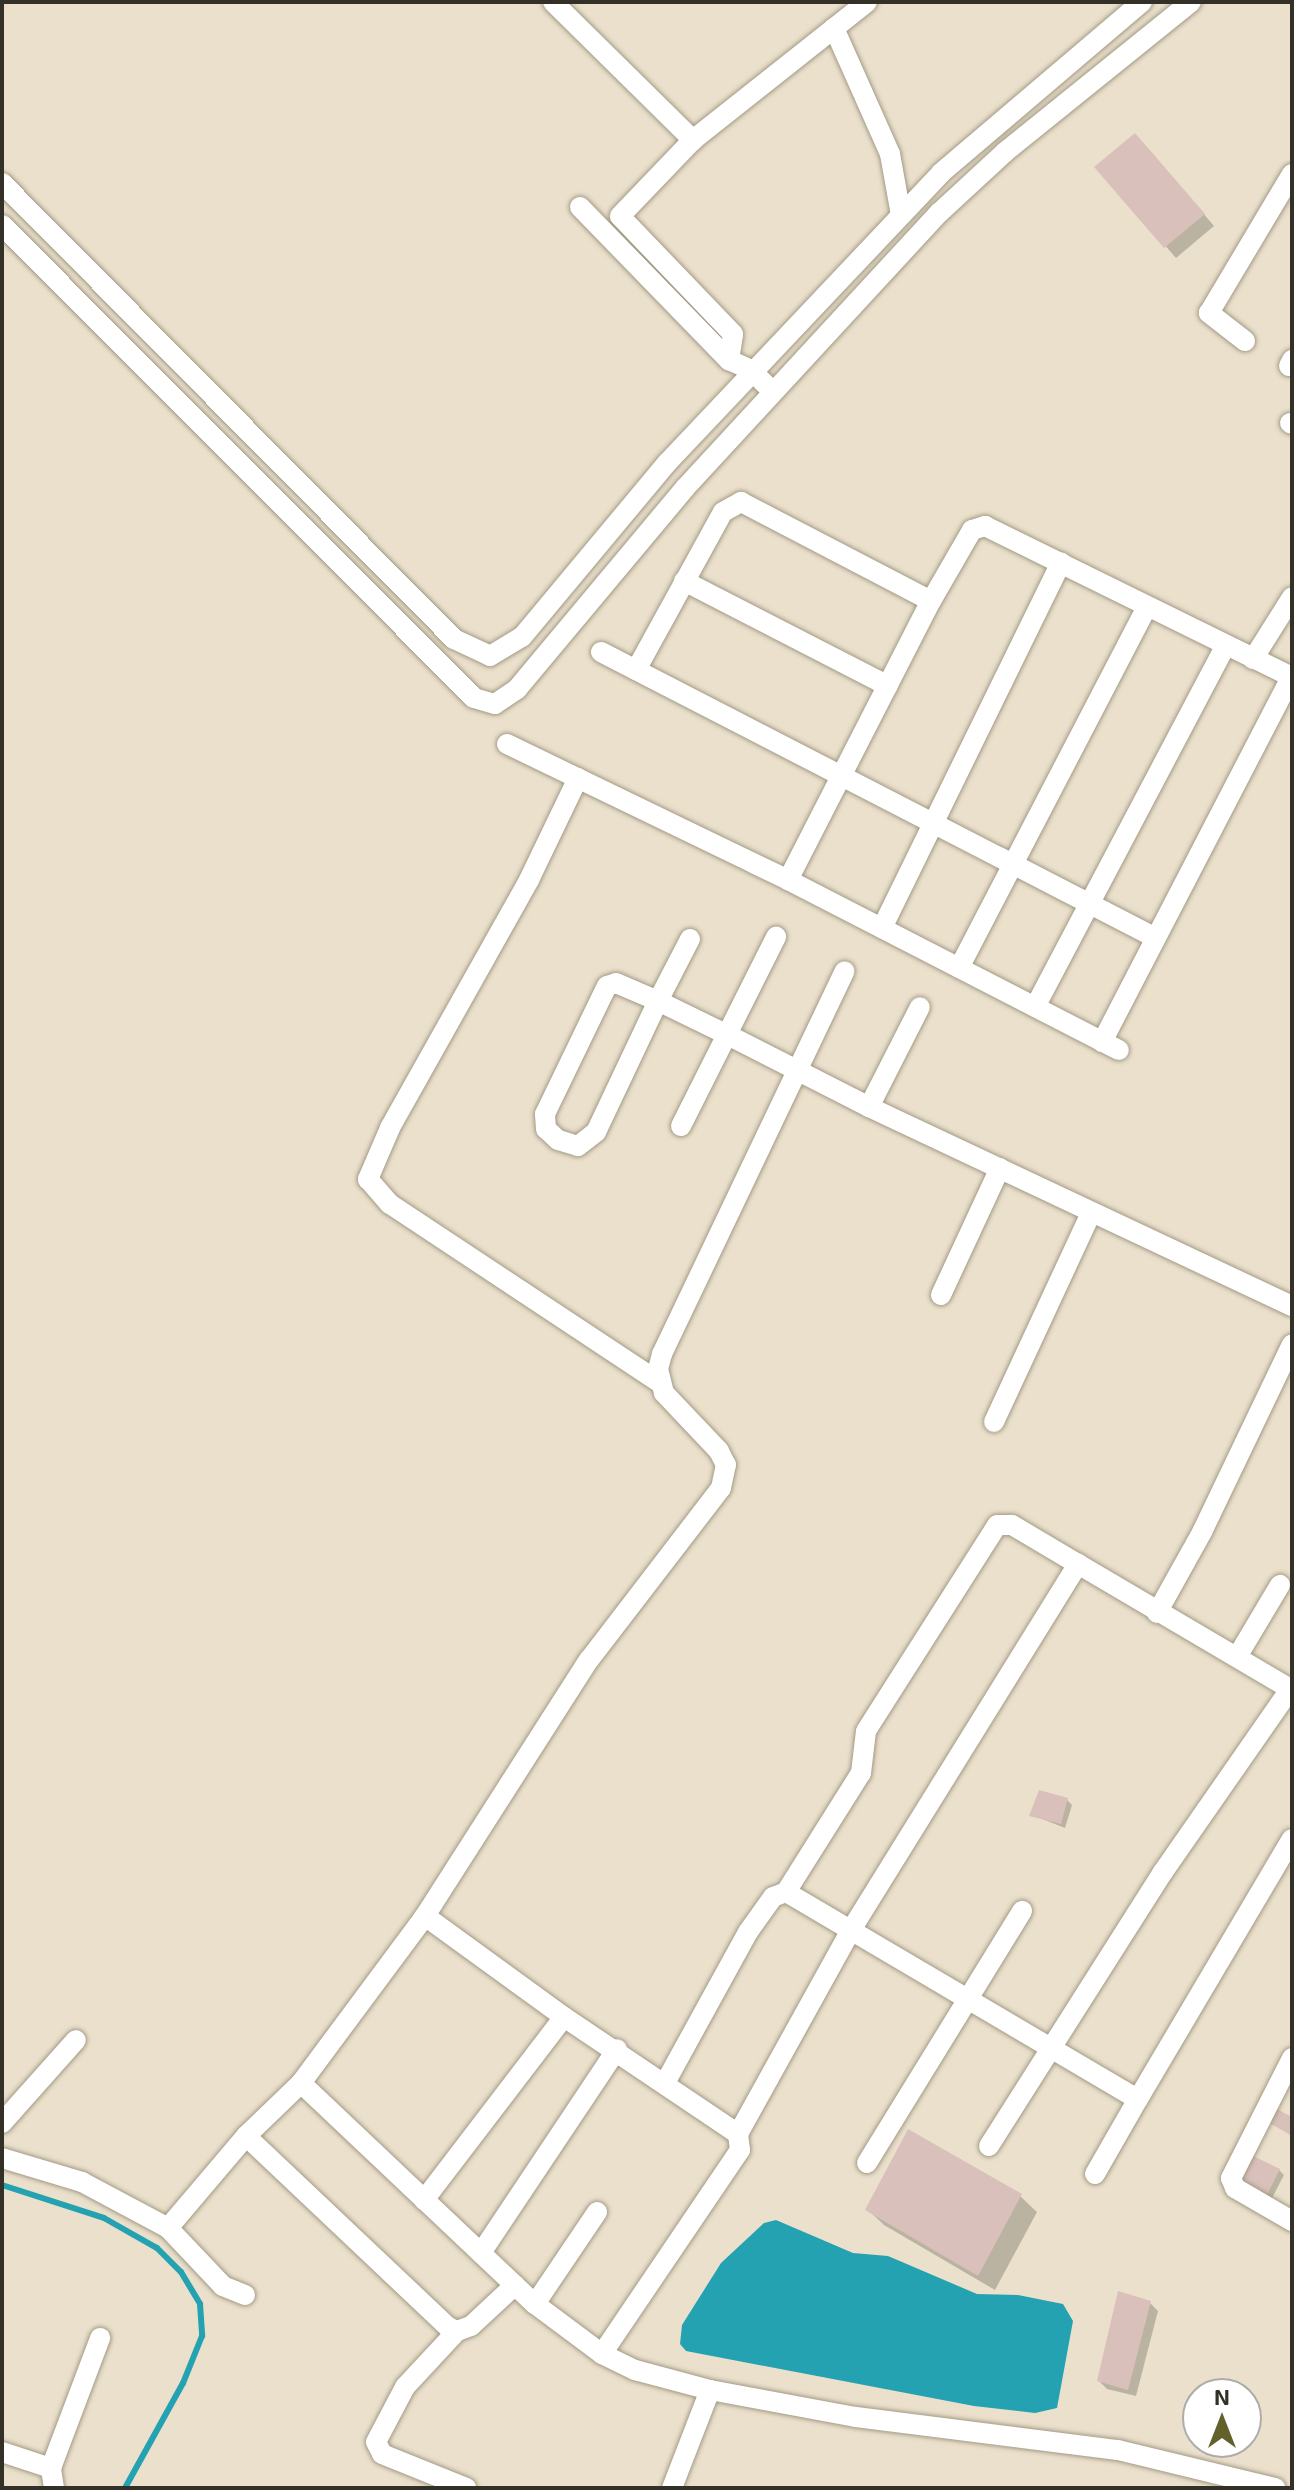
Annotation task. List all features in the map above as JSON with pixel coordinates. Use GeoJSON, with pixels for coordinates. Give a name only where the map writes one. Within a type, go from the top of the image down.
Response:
{"type":"FeatureCollection","features":[{"type":"Feature","properties":{"kind":"street"},"geometry":{"type":"LineString","coordinates":[[553,2],[693,140]]}},
{"type":"Feature","properties":{"kind":"street"},"geometry":{"type":"LineString","coordinates":[[729,360],[733,334],[620,216],[693,140],[867,2]]}},
{"type":"Feature","properties":{"kind":"street"},"geometry":{"type":"LineString","coordinates":[[2,183],[454,639],[490,656],[504,651],[536,620],[751,370],[941,173],[1142,2]]}},
{"type":"Feature","properties":{"kind":"street"},"geometry":{"type":"LineString","coordinates":[[2,225],[474,698],[495,704],[508,697],[773,392],[960,194],[1191,2]]}},
{"type":"Feature","properties":{"kind":"street"},"geometry":{"type":"LineString","coordinates":[[834,28],[890,154],[901,215]]}},
{"type":"Feature","properties":{"kind":"street"},"geometry":{"type":"LineString","coordinates":[[941,173],[960,194]]}},
{"type":"Feature","properties":{"kind":"street"},"geometry":{"type":"LineString","coordinates":[[1245,341],[1209,313],[1292,174]]}},
{"type":"Feature","properties":{"kind":"street"},"geometry":{"type":"LineString","coordinates":[[580,207],[729,360],[751,370],[773,392]]}},
{"type":"Feature","properties":{"kind":"street"},"geometry":{"type":"LineString","coordinates":[[153,377],[175,355]]}},
{"type":"Feature","properties":{"kind":"street"},"geometry":{"type":"LineString","coordinates":[[636,670],[723,512],[741,502],[931,601]]}},
{"type":"Feature","properties":{"kind":"street"},"geometry":{"type":"LineString","coordinates":[[507,744],[788,880],[1111,1046],[1156,938],[1292,677],[1224,648],[990,528],[978,527],[931,601],[788,880]]}},
{"type":"Feature","properties":{"kind":"street"},"geometry":{"type":"LineString","coordinates":[[882,928],[1061,562]]}},
{"type":"Feature","properties":{"kind":"street"},"geometry":{"type":"LineString","coordinates":[[684,581],[888,686]]}},
{"type":"Feature","properties":{"kind":"street"},"geometry":{"type":"LineString","coordinates":[[1253,659],[1292,597]]}},
{"type":"Feature","properties":{"kind":"street"},"geometry":{"type":"LineString","coordinates":[[959,968],[1147,607]]}},
{"type":"Feature","properties":{"kind":"street"},"geometry":{"type":"LineString","coordinates":[[536,620],[562,634]]}},
{"type":"Feature","properties":{"kind":"street"},"geometry":{"type":"LineString","coordinates":[[1035,1007],[1224,648]]}},
{"type":"Feature","properties":{"kind":"street"},"geometry":{"type":"LineString","coordinates":[[601,652],[1156,938]]}},
{"type":"Feature","properties":{"kind":"street"},"geometry":{"type":"LineString","coordinates":[[168,2228],[246,2136],[301,2083],[425,1916],[589,1660],[721,1488],[726,1465],[719,1451],[659,1382],[390,1204],[368,1179],[390,1128],[529,880],[578,778]]}},
{"type":"Feature","properties":{"kind":"street"},"geometry":{"type":"LineString","coordinates":[[681,1126],[724,1033],[776,937]]}},
{"type":"Feature","properties":{"kind":"street"},"geometry":{"type":"LineString","coordinates":[[690,939],[658,1001],[592,1139],[578,1146],[550,1134],[545,1114],[607,986],[616,983],[658,1001],[724,1033],[869,1107],[1292,1306]]}},
{"type":"Feature","properties":{"kind":"street"},"geometry":{"type":"LineString","coordinates":[[659,1382],[662,1354],[845,971]]}},
{"type":"Feature","properties":{"kind":"street"},"geometry":{"type":"LineString","coordinates":[[869,1107],[920,1007]]}},
{"type":"Feature","properties":{"kind":"street"},"geometry":{"type":"LineString","coordinates":[[941,1295],[1000,1168]]}},
{"type":"Feature","properties":{"kind":"street"},"geometry":{"type":"LineString","coordinates":[[994,1422],[1091,1213]]}},
{"type":"Feature","properties":{"kind":"street"},"geometry":{"type":"LineString","coordinates":[[1157,1613],[1202,1532],[1292,1344]]}},
{"type":"Feature","properties":{"kind":"street"},"geometry":{"type":"LineString","coordinates":[[665,2083],[748,1932],[773,1897],[786,1892],[861,1773],[866,1731],[997,1525],[1012,1525],[1291,1690],[1163,1872],[1052,2053],[989,2146]]}},
{"type":"Feature","properties":{"kind":"street"},"geometry":{"type":"LineString","coordinates":[[602,2354],[740,2150],[738,2134],[851,1930],[1078,1564]]}},
{"type":"Feature","properties":{"kind":"street"},"geometry":{"type":"LineString","coordinates":[[1237,1657],[1280,1585]]}},
{"type":"Feature","properties":{"kind":"street"},"geometry":{"type":"LineString","coordinates":[[1095,2174],[1292,1839]]}},
{"type":"Feature","properties":{"kind":"street"},"geometry":{"type":"LineString","coordinates":[[786,1892],[1052,2053],[1138,2099]]}},
{"type":"Feature","properties":{"kind":"street"},"geometry":{"type":"LineString","coordinates":[[867,2163],[1022,1911]]}},
{"type":"Feature","properties":{"kind":"street"},"geometry":{"type":"LineString","coordinates":[[425,1916],[564,2017],[617,2049],[738,2134]]}},
{"type":"Feature","properties":{"kind":"street"},"geometry":{"type":"LineString","coordinates":[[424,2200],[564,2017]]}},
{"type":"Feature","properties":{"kind":"street"},"geometry":{"type":"LineString","coordinates":[[2,2123],[76,2040]]}},
{"type":"Feature","properties":{"kind":"street"},"geometry":{"type":"LineString","coordinates":[[481,2253],[617,2049]]}},
{"type":"Feature","properties":{"kind":"street"},"geometry":{"type":"LineString","coordinates":[[1292,2058],[1231,2178],[1235,2188],[1292,2221]]}},
{"type":"Feature","properties":{"kind":"street"},"geometry":{"type":"LineString","coordinates":[[301,2083],[535,2304],[602,2354],[635,2370],[710,2390],[856,2417],[1118,2450],[1275,2488]]}},
{"type":"Feature","properties":{"kind":"street"},"geometry":{"type":"LineString","coordinates":[[246,2136],[457,2331]]}},
{"type":"Feature","properties":{"kind":"street"},"geometry":{"type":"LineString","coordinates":[[2,2158],[82,2182],[168,2228],[223,2286],[245,2295]]}},
{"type":"Feature","properties":{"kind":"street"},"geometry":{"type":"LineString","coordinates":[[535,2304],[597,2212]]}},
{"type":"Feature","properties":{"kind":"street"},"geometry":{"type":"LineString","coordinates":[[466,2488],[382,2454],[376,2442],[405,2387],[457,2331],[471,2326],[515,2285]]}},
{"type":"Feature","properties":{"kind":"street"},"geometry":{"type":"LineString","coordinates":[[2,2452],[53,2478],[100,2338]]}},
{"type":"Feature","properties":{"kind":"street"},"geometry":{"type":"LineString","coordinates":[[672,2488],[710,2390]]}},
{"type":"Feature","properties":{"kind":"water"},"geometry":{"type":"Polygon","coordinates":[[[776,2220],[853,2253],[888,2256],[977,2294],[1018,2295],[1063,2304],[1073,2321],[1057,2408],[1035,2413],[974,2406],[686,2351],[680,2344],[682,2325],[721,2263],[764,2223],[776,2220]]]}},
{"type":"Feature","properties":{"kind":"building"},"geometry":{"type":"Polygon","coordinates":[[[1135,133],[1205,214],[1164,248],[1094,167],[1135,133]]]}},
{"type":"Feature","properties":{"kind":"building"},"geometry":{"type":"Polygon","coordinates":[[[1039,1790],[1068,1798],[1061,1824],[1029,1816],[1039,1790]]]}},
{"type":"Feature","properties":{"kind":"building"},"geometry":{"type":"Polygon","coordinates":[[[1273,2107],[1292,2117],[1292,2136],[1266,2121],[1273,2107]]]}},
{"type":"Feature","properties":{"kind":"building"},"geometry":{"type":"Polygon","coordinates":[[[908,2129],[1022,2194],[978,2276],[865,2210],[908,2129]]]}},
{"type":"Feature","properties":{"kind":"building"},"geometry":{"type":"Polygon","coordinates":[[[1245,2152],[1280,2169],[1266,2197],[1231,2178],[1245,2152]]]}},
{"type":"Feature","properties":{"kind":"building"},"geometry":{"type":"Polygon","coordinates":[[[1118,2291],[1151,2301],[1128,2390],[1097,2381],[1118,2291]]]}},
{"type":"Feature","properties":{"kind":"waterway"},"geometry":{"type":"LineString","coordinates":[[2,2185],[104,2218],[157,2248],[181,2272],[200,2304],[202,2336],[183,2383],[125,2488]]}}]}
